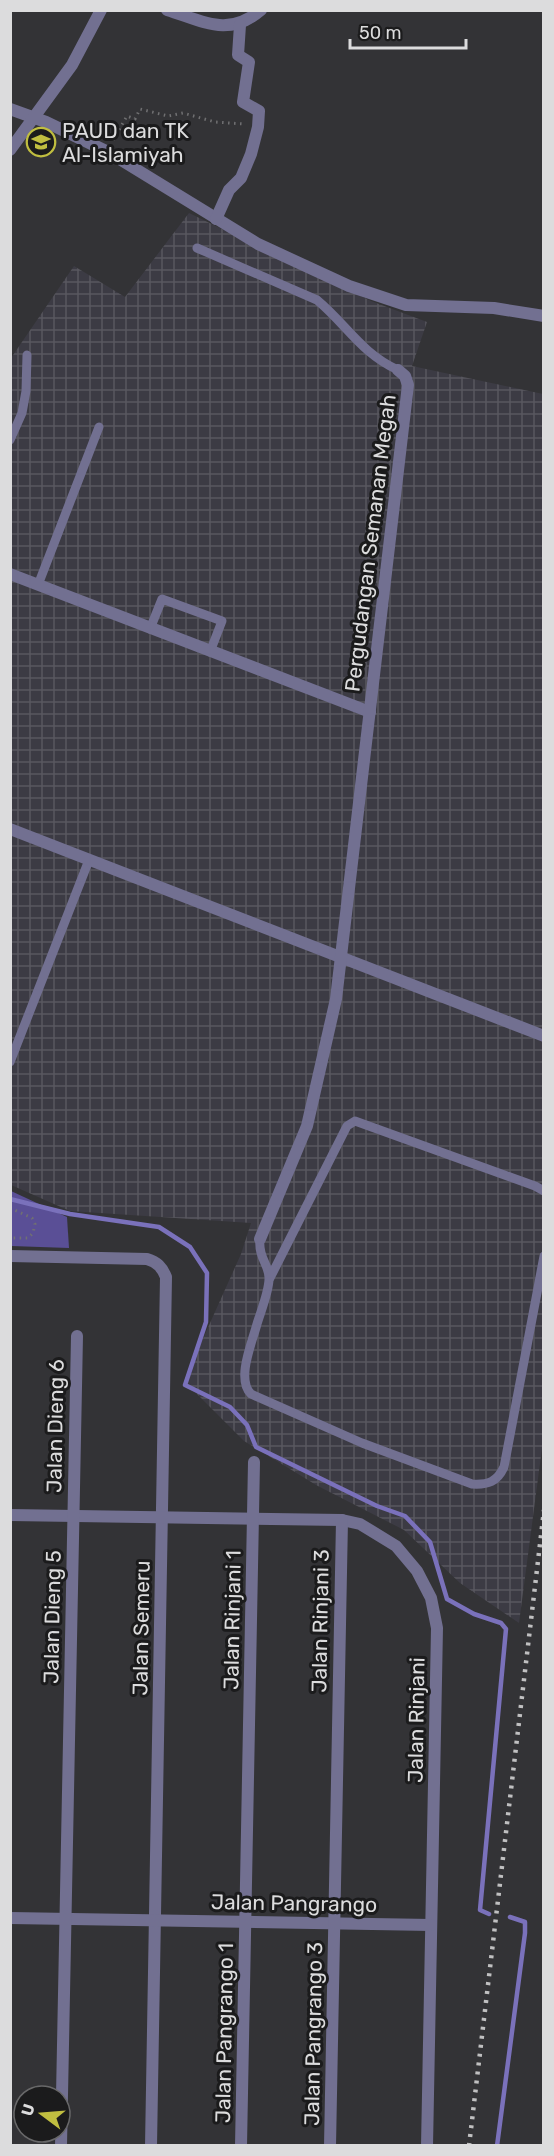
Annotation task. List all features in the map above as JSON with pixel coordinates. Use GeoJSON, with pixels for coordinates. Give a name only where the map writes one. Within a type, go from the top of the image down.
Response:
{"type":"FeatureCollection","features":[{"type":"Feature","properties":{"kind":"street"},"geometry":{"type":"LineString","coordinates":[[10,150],[72,65],[101,10]]}},
{"type":"Feature","properties":{"kind":"street"},"geometry":{"type":"LineString","coordinates":[[167,10],[224,27],[240,25],[261,10]]}},
{"type":"Feature","properties":{"kind":"street"},"geometry":{"type":"LineString","coordinates":[[216,219],[229,190],[241,178],[258,128],[259,111],[243,102],[249,64],[248,60],[238,55],[240,25]]}},
{"type":"Feature","properties":{"kind":"street"},"geometry":{"type":"LineString","coordinates":[[10,109],[108,152],[258,244],[320,273],[395,303],[509,309],[543,316]]}},
{"type":"Feature","properties":{"kind":"street","name":"Pergudangan Semanan Megah"},"geometry":{"type":"LineString","coordinates":[[260,1239],[307,1125],[336,999],[408,385],[405,376],[398,370]]}},
{"type":"Feature","properties":{"kind":"street","name":"Pergudangan Semanan Megah"},"geometry":{"type":"LineString","coordinates":[[10,574],[370,712]]}},
{"type":"Feature","properties":{"kind":"street"},"geometry":{"type":"LineString","coordinates":[[10,829],[543,1036]]}},
{"type":"Feature","properties":{"kind":"street","name":"Jalan Semeru"},"geometry":{"type":"LineString","coordinates":[[10,1257],[147,1259],[156,1262],[162,1268],[168,1286],[151,2145]]}},
{"type":"Feature","properties":{"kind":"street","name":"Jalan Dieng 6"},"geometry":{"type":"LineString","coordinates":[[73,1516],[76,1336]]}},
{"type":"Feature","properties":{"kind":"street","name":"Jalan Rinjani 1"},"geometry":{"type":"LineString","coordinates":[[245,1922],[254,1462]]}},
{"type":"Feature","properties":{"kind":"street","name":"Jalan Rinjani"},"geometry":{"type":"LineString","coordinates":[[10,1515],[342,1520],[360,1524],[396,1546],[417,1571],[431,1599],[436,1628],[427,2145]]}},
{"type":"Feature","properties":{"kind":"street","name":"Jalan Dieng 5"},"geometry":{"type":"LineString","coordinates":[[61,2145],[73,1516]]}},
{"type":"Feature","properties":{"kind":"street","name":"Jalan Rinjani 3"},"geometry":{"type":"LineString","coordinates":[[334,1923],[342,1520]]}},
{"type":"Feature","properties":{"kind":"street","name":"Jalan Pangrango"},"geometry":{"type":"LineString","coordinates":[[10,1918],[431,1925]]}},
{"type":"Feature","properties":{"kind":"street","name":"Jalan Pangrango 1"},"geometry":{"type":"LineString","coordinates":[[241,2145],[245,1922]]}},
{"type":"Feature","properties":{"kind":"street","name":"Jalan Pangrango 3"},"geometry":{"type":"LineString","coordinates":[[330,2145],[334,1923]]}},
{"type":"Feature","properties":{"kind":"lane","name":"Pergudangan Semanan Megah"},"geometry":{"type":"LineString","coordinates":[[197,248],[317,300],[369,353],[398,370]]}},
{"type":"Feature","properties":{"kind":"lane"},"geometry":{"type":"LineString","coordinates":[[10,440],[22,413],[26,391],[27,355]]}},
{"type":"Feature","properties":{"kind":"lane"},"geometry":{"type":"LineString","coordinates":[[38,585],[99,427]]}},
{"type":"Feature","properties":{"kind":"lane"},"geometry":{"type":"LineString","coordinates":[[150,629],[162,599],[222,621],[210,652]]}},
{"type":"Feature","properties":{"kind":"lane"},"geometry":{"type":"LineString","coordinates":[[10,1062],[89,860]]}},
{"type":"Feature","properties":{"kind":"lane"},"geometry":{"type":"LineString","coordinates":[[543,1191],[535,1186],[355,1120],[347,1126],[270,1278],[246,1368],[244,1384],[251,1394],[362,1443],[472,1484],[482,1485],[492,1482],[500,1476],[504,1467],[543,1256]]}},
{"type":"Feature","properties":{"kind":"lane","name":"Pergudangan Semanan Megah"},"geometry":{"type":"LineString","coordinates":[[260,1239],[261,1256],[270,1278]]}},
{"type":"Feature","properties":{"kind":"path"},"geometry":{"type":"LineString","coordinates":[[108,152],[127,116],[135,119],[140,110],[168,116],[183,113],[215,122],[244,124],[258,128]]}},
{"type":"Feature","properties":{"kind":"path"},"geometry":{"type":"LineString","coordinates":[[10,1208],[32,1218],[35,1224],[33,1233],[28,1238],[10,1238]]}},
{"type":"Feature","properties":{"kind":"shaded area"},"geometry":{"type":"Polygon","coordinates":[[[189,213],[371,301],[427,322],[412,366],[543,394],[544,1433],[519,1623],[460,1583],[404,1530],[316,1485],[244,1441],[184,1381],[241,1254],[251,1223],[70,1211],[11,1185],[11,358],[74,266],[125,297],[189,213]]]}},
{"type":"Feature","properties":{"kind":"shaded area"},"geometry":{"type":"Polygon","coordinates":[[[11,1191],[67,1217],[69,1248],[11,1246],[11,1191]]]}},
{"type":"Feature","properties":{"kind":"waterway"},"geometry":{"type":"LineString","coordinates":[[10,1199],[70,1214],[159,1227],[190,1247],[207,1273],[206,1322],[185,1385],[230,1407],[247,1425],[256,1447],[377,1506],[405,1516],[430,1542],[447,1599],[474,1614],[501,1623],[506,1629],[480,1910],[489,1914]]}},
{"type":"Feature","properties":{"kind":"waterway"},"geometry":{"type":"LineString","coordinates":[[497,2146],[525,1933],[525,1922],[510,1917]]}},
{"type":"Feature","properties":{"kind":"railway"},"geometry":{"type":"LineString","coordinates":[[469,2146],[544,1510]]}},
{"type":"Feature","properties":{"kind":"place","name":"PAUD dan TK Al-Islamiyah"},"geometry":{"type":"Point","coordinates":[41,142]}}]}
